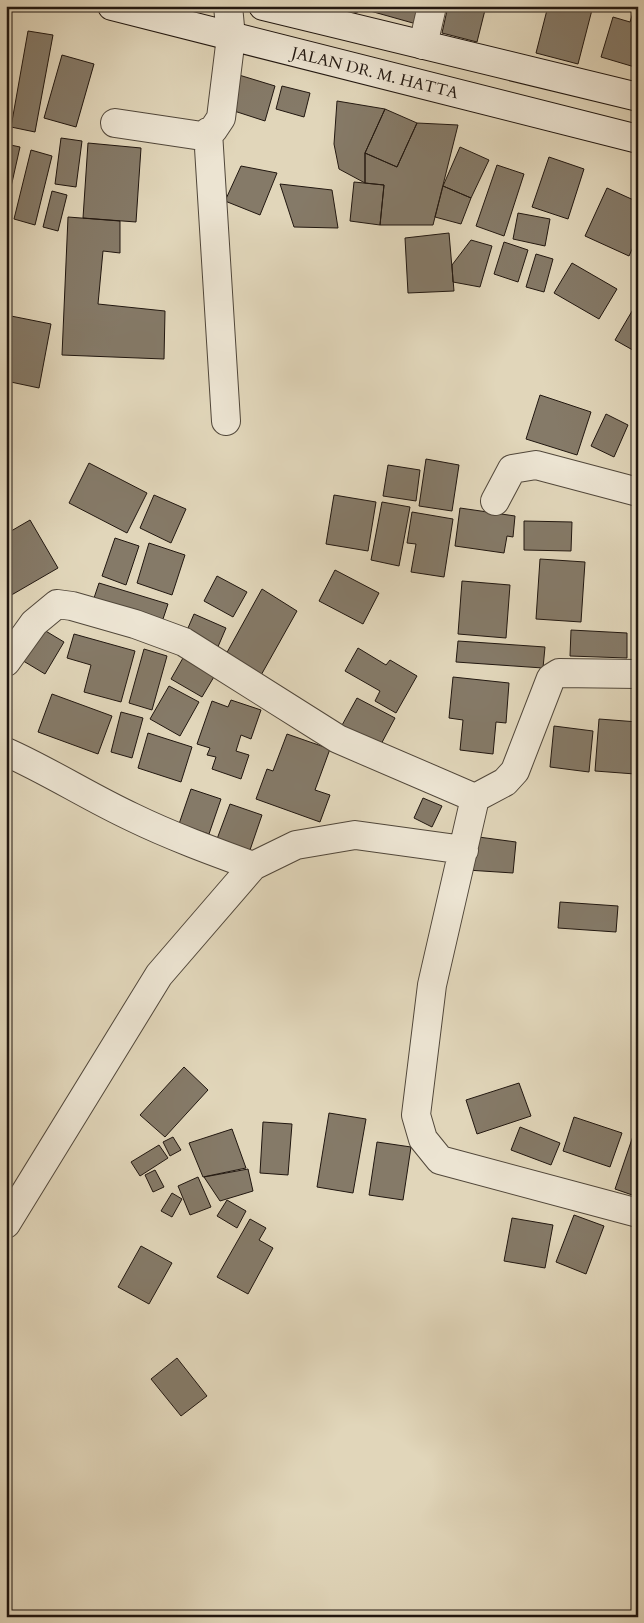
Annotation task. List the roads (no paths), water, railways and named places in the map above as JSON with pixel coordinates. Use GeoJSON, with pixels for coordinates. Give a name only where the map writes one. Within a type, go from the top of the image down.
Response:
{"type":"FeatureCollection","features":[{"type":"Feature","properties":{"kind":"street","name":"JALAN DR. M. HATTA"},"geometry":{"type":"LineString","coordinates":[[112,6],[638,139]]}},
{"type":"Feature","properties":{"kind":"street"},"geometry":{"type":"LineString","coordinates":[[115,123],[202,136],[213,130],[221,118],[231,37],[228,6]]}},
{"type":"Feature","properties":{"kind":"street"},"geometry":{"type":"LineString","coordinates":[[263,6],[638,97]]}},
{"type":"Feature","properties":{"kind":"street"},"geometry":{"type":"LineString","coordinates":[[424,44],[432,6]]}},
{"type":"Feature","properties":{"kind":"street"},"geometry":{"type":"LineString","coordinates":[[208,132],[226,420]]}},
{"type":"Feature","properties":{"kind":"street"},"geometry":{"type":"LineString","coordinates":[[495,501],[512,469],[536,465],[638,492]]}},
{"type":"Feature","properties":{"kind":"street"},"geometry":{"type":"LineString","coordinates":[[6,662],[34,623],[57,604],[72,606],[135,624],[184,642],[338,739],[475,798]]}},
{"type":"Feature","properties":{"kind":"street"},"geometry":{"type":"LineString","coordinates":[[638,674],[559,673],[551,678],[515,771],[505,782],[475,798],[432,985],[416,1115],[423,1139],[440,1160],[638,1213]]}},
{"type":"Feature","properties":{"kind":"street"},"geometry":{"type":"LineString","coordinates":[[6,752],[37,765],[131,817],[188,842],[253,866]]}},
{"type":"Feature","properties":{"kind":"street"},"geometry":{"type":"LineString","coordinates":[[6,1224],[159,975],[253,866],[296,846],[355,835],[464,850]]}}]}
